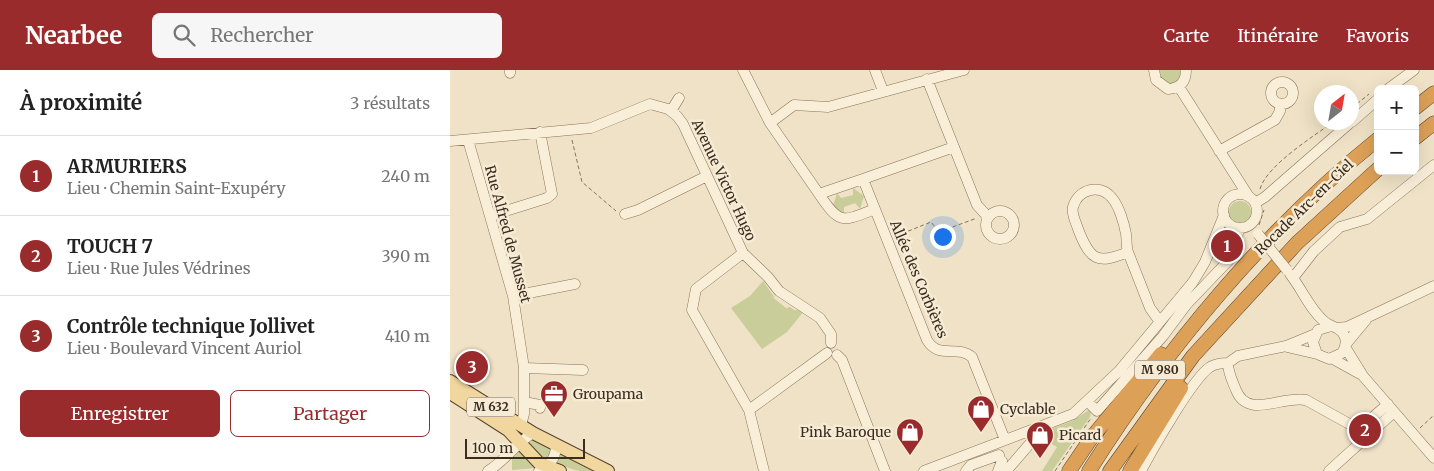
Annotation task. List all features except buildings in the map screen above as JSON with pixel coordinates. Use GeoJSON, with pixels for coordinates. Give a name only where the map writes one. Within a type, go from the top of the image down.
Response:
{"type":"FeatureCollection","features":[{"type":"Feature","properties":{"kind":"highway"},"geometry":{"type":"LineString","coordinates":[[1419,105],[1434,93]]}},
{"type":"Feature","properties":{"kind":"highway"},"geometry":{"type":"LineString","coordinates":[[1419,135],[1434,123]]}},
{"type":"Feature","properties":{"kind":"highway","name":"Rocade Arc-en-Ciel"},"geometry":{"type":"LineString","coordinates":[[1089,471],[1114,430],[1158,371],[1238,273],[1310,198],[1374,142]]}},
{"type":"Feature","properties":{"kind":"highway","name":"Rocade Arc-en-Ciel"},"geometry":{"type":"LineString","coordinates":[[1110,471],[1193,356],[1297,243],[1353,189],[1374,172]]}},
{"type":"Feature","properties":{"kind":"highway"},"geometry":{"type":"LineString","coordinates":[[1069,471],[1092,437],[1123,398],[1227,279],[1238,273]]}},
{"type":"Feature","properties":{"kind":"highway"},"geometry":{"type":"LineString","coordinates":[[1130,471],[1188,376],[1228,324],[1231,313]]}},
{"type":"Feature","properties":{"kind":"main road","name":"M 632"},"geometry":{"type":"LineString","coordinates":[[450,381],[533,433],[608,471]]}},
{"type":"Feature","properties":{"kind":"main road","name":"M 632"},"geometry":{"type":"LineString","coordinates":[[453,399],[508,430],[543,469],[560,471]]}},
{"type":"Feature","properties":{"kind":"street","name":"Allée des Corbières"},"geometry":{"type":"LineString","coordinates":[[743,70],[770,123],[832,213],[842,219],[849,219],[875,209]]}},
{"type":"Feature","properties":{"kind":"street"},"geometry":{"type":"LineString","coordinates":[[875,70],[883,90]]}},
{"type":"Feature","properties":{"kind":"street"},"geometry":{"type":"LineString","coordinates":[[1154,70],[1156,80],[1163,88],[1168,89],[1179,87],[1186,77],[1186,70]]}},
{"type":"Feature","properties":{"kind":"street"},"geometry":{"type":"LineString","coordinates":[[1393,85],[1414,70]]}},
{"type":"Feature","properties":{"kind":"street"},"geometry":{"type":"LineString","coordinates":[[770,123],[794,105],[828,107],[883,90],[959,71]]}},
{"type":"Feature","properties":{"kind":"street"},"geometry":{"type":"LineString","coordinates":[[927,79],[977,205],[988,217]]}},
{"type":"Feature","properties":{"kind":"street"},"geometry":{"type":"LineString","coordinates":[[1179,87],[1236,178],[1252,200],[1257,214],[1251,224],[1215,236]]}},
{"type":"Feature","properties":{"kind":"street"},"geometry":{"type":"LineString","coordinates":[[1359,113],[1374,96]]}},
{"type":"Feature","properties":{"kind":"street"},"geometry":{"type":"LineString","coordinates":[[450,142],[591,128],[650,104],[671,111],[679,98]]}},
{"type":"Feature","properties":{"kind":"street"},"geometry":{"type":"LineString","coordinates":[[1219,151],[1275,120],[1280,111],[1280,104]]}},
{"type":"Feature","properties":{"kind":"street","name":"Avenue Victor Hugo"},"geometry":{"type":"LineString","coordinates":[[671,111],[680,120],[743,254],[780,291],[820,318],[831,334],[832,350],[842,360],[885,471]]}},
{"type":"Feature","properties":{"kind":"street"},"geometry":{"type":"LineString","coordinates":[[924,471],[1091,406],[1200,272],[1224,215],[1226,202],[1232,196],[1241,194],[1252,200],[1266,197],[1342,130]]}},
{"type":"Feature","properties":{"kind":"street"},"geometry":{"type":"LineString","coordinates":[[490,216],[547,198],[552,194],[540,132]]}},
{"type":"Feature","properties":{"kind":"street","name":"Rue Alfred de Musset"},"geometry":{"type":"LineString","coordinates":[[468,140],[512,296],[524,368],[524,402],[521,425]]}},
{"type":"Feature","properties":{"kind":"street"},"geometry":{"type":"LineString","coordinates":[[819,194],[954,148]]}},
{"type":"Feature","properties":{"kind":"street"},"geometry":{"type":"LineString","coordinates":[[1290,274],[1340,227],[1367,219],[1434,165]]}},
{"type":"Feature","properties":{"kind":"street"},"geometry":{"type":"LineString","coordinates":[[625,214],[638,210],[707,176]]}},
{"type":"Feature","properties":{"kind":"street"},"geometry":{"type":"LineString","coordinates":[[1232,196],[1236,178]]}},
{"type":"Feature","properties":{"kind":"street","name":"Allée des Corbières"},"geometry":{"type":"LineString","coordinates":[[863,179],[927,340],[933,348],[941,352],[959,350],[972,357],[1005,440]]}},
{"type":"Feature","properties":{"kind":"street"},"geometry":{"type":"LineString","coordinates":[[1128,252],[1105,260],[1095,257],[1087,250],[1073,210],[1077,198],[1084,192],[1098,190],[1112,198],[1124,228],[1128,252],[1153,316],[1160,322]]}},
{"type":"Feature","properties":{"kind":"street"},"geometry":{"type":"LineString","coordinates":[[1224,215],[1227,222],[1237,228]]}},
{"type":"Feature","properties":{"kind":"street"},"geometry":{"type":"LineString","coordinates":[[1251,224],[1290,274],[1315,312],[1345,337],[1346,346],[1363,376],[1434,458]]}},
{"type":"Feature","properties":{"kind":"street"},"geometry":{"type":"LineString","coordinates":[[1091,406],[1097,411],[1100,408],[1163,336],[1187,304],[1230,259],[1234,253],[1237,228]]}},
{"type":"Feature","properties":{"kind":"street"},"geometry":{"type":"LineString","coordinates":[[743,254],[705,280],[696,290],[692,310],[749,410],[764,471]]}},
{"type":"Feature","properties":{"kind":"street"},"geometry":{"type":"LineString","coordinates":[[512,296],[575,284]]}},
{"type":"Feature","properties":{"kind":"street"},"geometry":{"type":"LineString","coordinates":[[1317,354],[1312,342],[1320,328],[1347,326],[1434,286]]}},
{"type":"Feature","properties":{"kind":"street"},"geometry":{"type":"LineString","coordinates":[[1315,312],[1315,334]]}},
{"type":"Feature","properties":{"kind":"street"},"geometry":{"type":"LineString","coordinates":[[1286,346],[1317,354],[1324,359],[1333,359],[1340,356],[1368,317]]}},
{"type":"Feature","properties":{"kind":"street"},"geometry":{"type":"LineString","coordinates":[[1141,471],[1193,386],[1209,368],[1220,363],[1228,363],[1238,356],[1286,346],[1315,334]]}},
{"type":"Feature","properties":{"kind":"street"},"geometry":{"type":"LineString","coordinates":[[749,410],[832,350]]}},
{"type":"Feature","properties":{"kind":"street"},"geometry":{"type":"LineString","coordinates":[[1333,359],[1363,376]]}},
{"type":"Feature","properties":{"kind":"street"},"geometry":{"type":"LineString","coordinates":[[1228,363],[1228,372],[1239,397],[1245,404],[1254,406],[1298,398],[1306,400],[1353,426],[1360,426],[1391,408]]}},
{"type":"Feature","properties":{"kind":"street"},"geometry":{"type":"LineString","coordinates":[[524,368],[583,370]]}},
{"type":"Feature","properties":{"kind":"street"},"geometry":{"type":"LineString","coordinates":[[524,402],[540,405],[540,408]]}},
{"type":"Feature","properties":{"kind":"street"},"geometry":{"type":"LineString","coordinates":[[1329,471],[1391,408]]}},
{"type":"Feature","properties":{"kind":"street"},"geometry":{"type":"LineString","coordinates":[[507,458],[513,441],[508,430]]}},
{"type":"Feature","properties":{"kind":"street"},"geometry":{"type":"LineString","coordinates":[[966,471],[971,465],[1003,465],[1032,440],[1030,431]]}},
{"type":"Feature","properties":{"kind":"street"},"geometry":{"type":"LineString","coordinates":[[488,471],[507,458],[520,442],[533,433]]}},
{"type":"Feature","properties":{"kind":"street"},"geometry":{"type":"LineString","coordinates":[[993,444],[1003,465]]}},
{"type":"Feature","properties":{"kind":"street"},"geometry":{"type":"LineString","coordinates":[[543,469],[556,454],[556,446]]}},
{"type":"Feature","properties":{"kind":"street"},"geometry":{"type":"LineString","coordinates":[[954,460],[962,471]]}},
{"type":"Feature","properties":{"kind":"path"},"geometry":{"type":"LineString","coordinates":[[1359,104],[1374,95]]}},
{"type":"Feature","properties":{"kind":"path"},"geometry":{"type":"LineString","coordinates":[[570,129],[582,182],[615,211],[625,214]]}},
{"type":"Feature","properties":{"kind":"path"},"geometry":{"type":"LineString","coordinates":[[888,240],[931,222],[939,232],[976,218],[988,217]]}},
{"type":"Feature","properties":{"kind":"path"},"geometry":{"type":"LineString","coordinates":[[1055,471],[1091,419],[1091,406]]}},
{"type":"Feature","properties":{"kind":"path"},"geometry":{"type":"LineString","coordinates":[[1421,427],[1434,415]]}},
{"type":"Feature","properties":{"kind":"green space"},"geometry":{"type":"Polygon","coordinates":[[[1160,70],[1180,70],[1180,78],[1173,83],[1166,82],[1161,79],[1160,70]]]}},
{"type":"Feature","properties":{"kind":"green space"},"geometry":{"type":"Polygon","coordinates":[[[853,188],[864,196],[860,209],[855,203],[844,207],[844,215],[837,212],[833,206],[837,193],[841,198],[853,195],[853,188]]]}},
{"type":"Feature","properties":{"kind":"green space"},"geometry":{"type":"Polygon","coordinates":[[[1240,201],[1248,204],[1251,212],[1248,220],[1240,223],[1232,220],[1229,212],[1232,204],[1240,201]]]}},
{"type":"Feature","properties":{"kind":"green space"},"geometry":{"type":"Polygon","coordinates":[[[763,281],[775,298],[771,296],[786,308],[790,307],[794,310],[804,311],[787,332],[762,349],[731,308],[750,296],[763,281]]]}},
{"type":"Feature","properties":{"kind":"green space"},"geometry":{"type":"Polygon","coordinates":[[[1089,410],[1091,411],[1090,417],[1052,471],[1042,471],[1057,447],[1046,441],[1044,435],[1037,438],[1035,435],[1072,421],[1089,410]]]}},
{"type":"Feature","properties":{"kind":"green space"},"geometry":{"type":"Polygon","coordinates":[[[533,440],[552,452],[547,462],[528,444],[533,440]]]}},
{"type":"Feature","properties":{"kind":"green space"},"geometry":{"type":"Polygon","coordinates":[[[519,449],[536,468],[512,470],[512,457],[519,449]]]}},
{"type":"Feature","properties":{"kind":"green space"},"geometry":{"type":"Polygon","coordinates":[[[560,451],[600,471],[579,471],[555,464],[560,451]]]}},
{"type":"Feature","properties":{"kind":"place","name":"ARMURIERS"},"geometry":{"type":"Point","coordinates":[1227,246]}},
{"type":"Feature","properties":{"kind":"place","name":"Contrôle technique Jollivet"},"geometry":{"type":"Point","coordinates":[472,367]}},
{"type":"Feature","properties":{"kind":"place","name":"Groupama"},"geometry":{"type":"Point","coordinates":[554,418]}},
{"type":"Feature","properties":{"kind":"place","name":"TOUCH 7"},"geometry":{"type":"Point","coordinates":[1365,430]}},
{"type":"Feature","properties":{"kind":"place","name":"Cyclable"},"geometry":{"type":"Point","coordinates":[981,433]}},
{"type":"Feature","properties":{"kind":"place","name":"Pink Baroque"},"geometry":{"type":"Point","coordinates":[910,456]}},
{"type":"Feature","properties":{"kind":"place","name":"Picard"},"geometry":{"type":"Point","coordinates":[1040,459]}}]}
